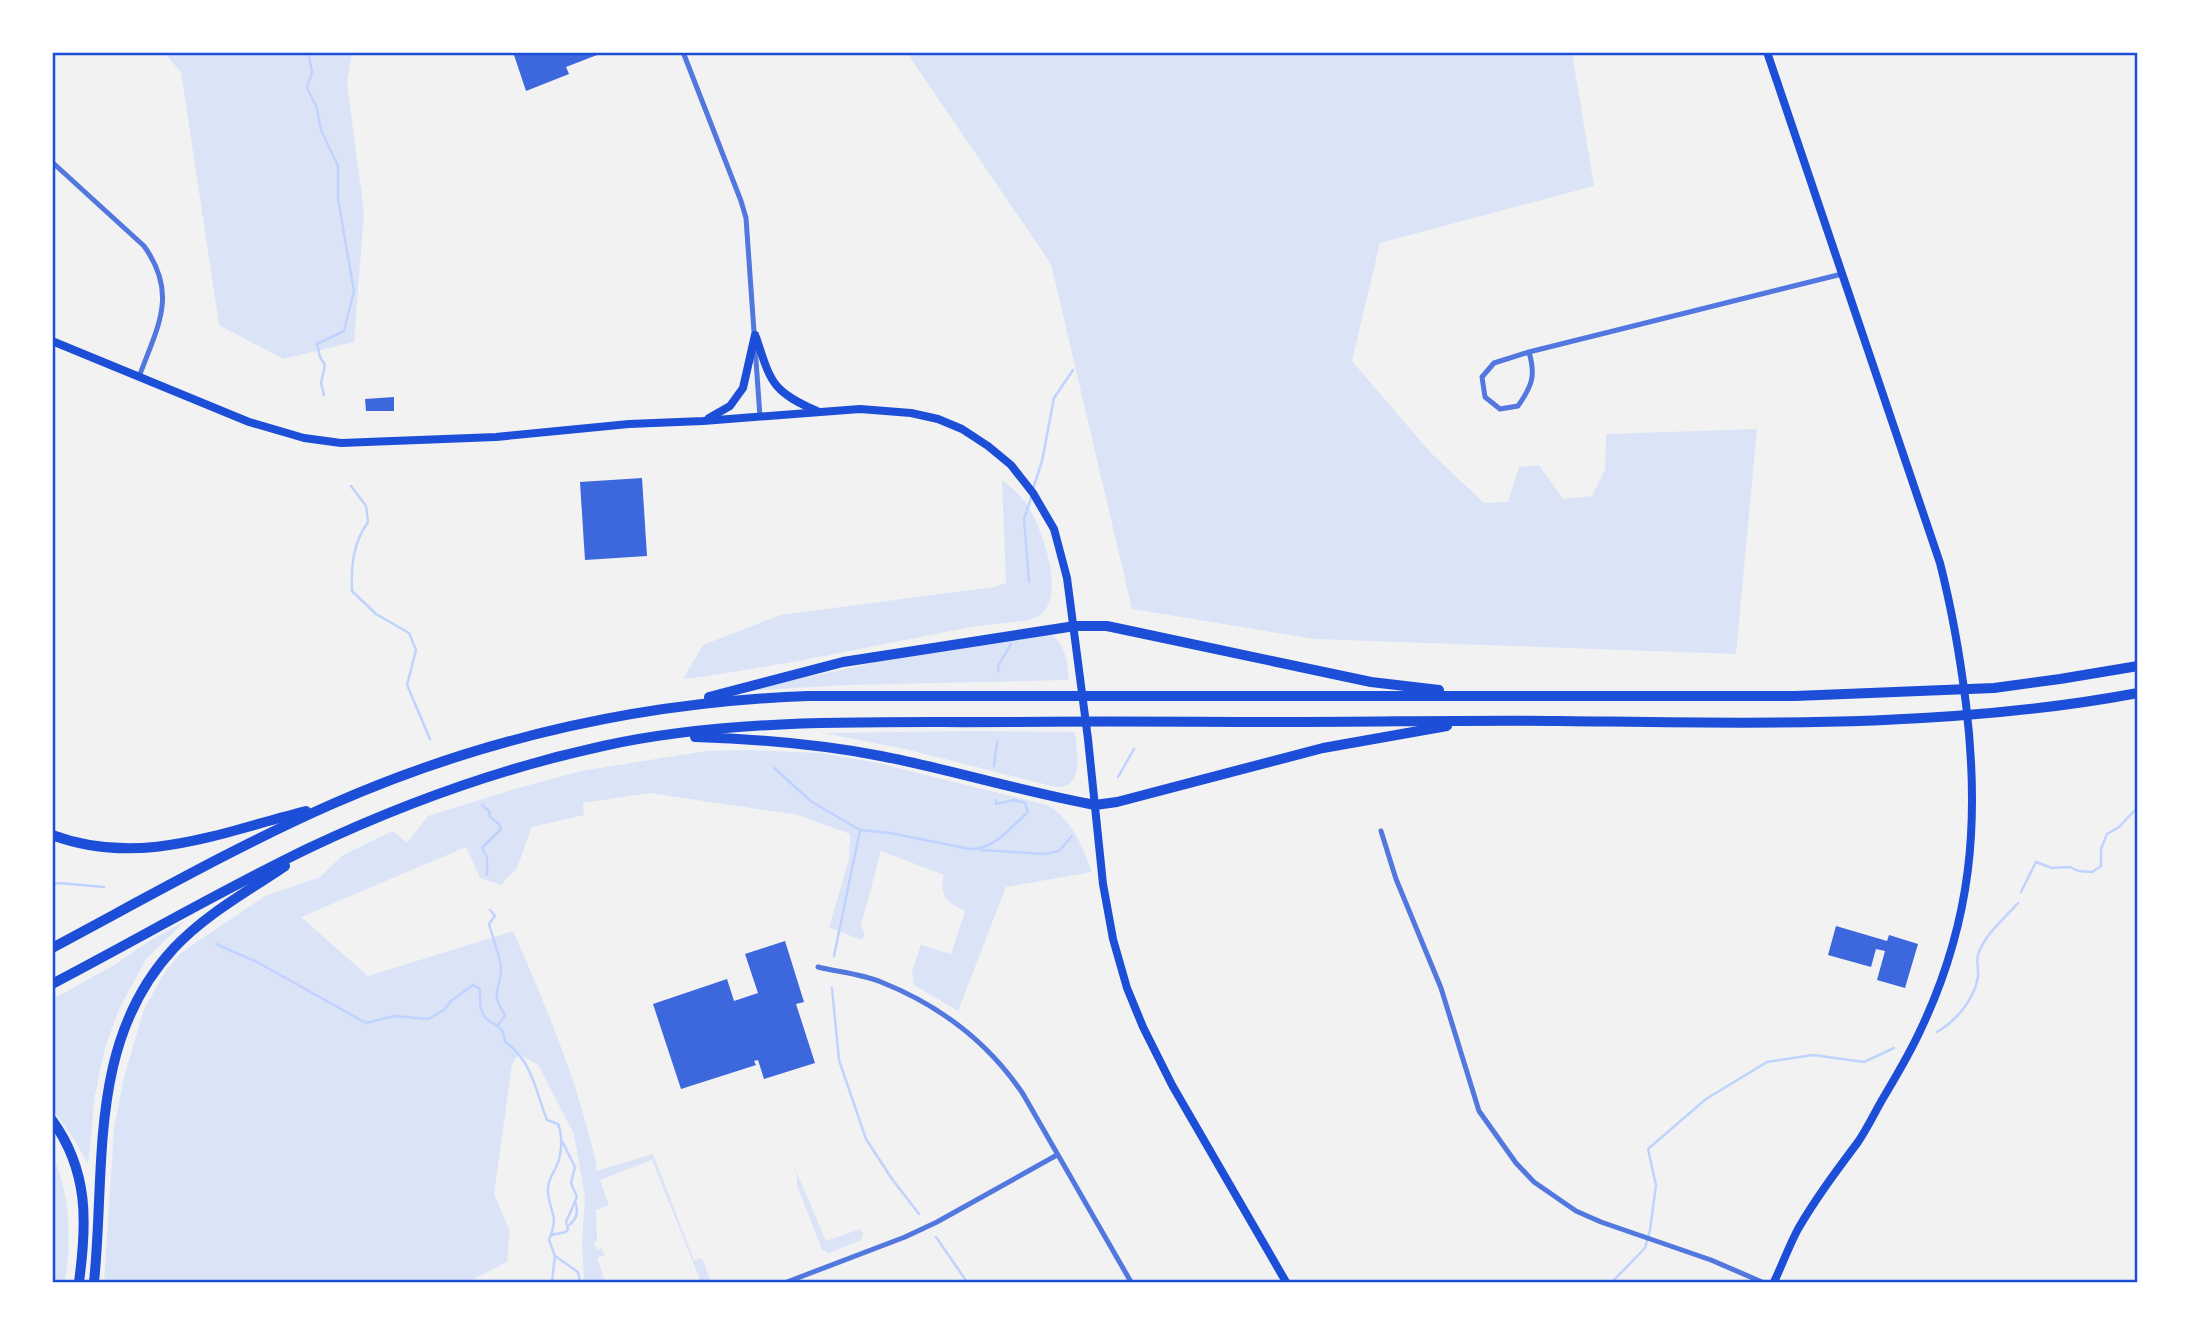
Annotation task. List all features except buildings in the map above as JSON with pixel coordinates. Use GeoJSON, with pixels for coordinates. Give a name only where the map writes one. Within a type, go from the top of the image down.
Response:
{"type":"FeatureCollection","features":[{"type":"Feature","properties":{"kind":"highway"},"geometry":{"type":"LineString","coordinates":[[670,707],[843,662],[1075,626],[1107,626],[1371,682],[1483,696]]}},
{"type":"Feature","properties":{"kind":"highway"},"geometry":{"type":"LineString","coordinates":[[52,948],[183,877],[330,805],[409,773],[494,744],[596,720],[670,707],[715,701],[796,697],[1795,696],[1994,688],[2137,666]]}},
{"type":"Feature","properties":{"kind":"highway"},"geometry":{"type":"LineString","coordinates":[[52,984],[271,867],[397,810],[507,771],[606,745],[657,737],[717,729],[778,726],[1048,721],[1483,720],[1796,723],[1908,720],[2070,705],[2137,693]]}},
{"type":"Feature","properties":{"kind":"highway"},"geometry":{"type":"LineString","coordinates":[[657,737],[812,744],[1095,805],[1117,802],[1323,748],[1483,720]]}},
{"type":"Feature","properties":{"kind":"highway"},"geometry":{"type":"LineString","coordinates":[[52,835],[71,842],[103,847],[173,846],[330,805]]}},
{"type":"Feature","properties":{"kind":"highway"},"geometry":{"type":"LineString","coordinates":[[94,1283],[109,1077],[128,1020],[149,981],[174,948],[213,914],[315,845]]}},
{"type":"Feature","properties":{"kind":"highway"},"geometry":{"type":"LineString","coordinates":[[52,1120],[72,1152],[82,1194],[84,1215],[79,1283]]}},
{"type":"Feature","properties":{"kind":"main road"},"geometry":{"type":"LineString","coordinates":[[1768,52],[1937,552],[1962,674],[1973,802],[1970,860],[1957,929],[1941,980],[1920,1031],[1859,1140],[1837,1168],[1798,1230],[1774,1283]]}},
{"type":"Feature","properties":{"kind":"main road"},"geometry":{"type":"LineString","coordinates":[[755,335],[774,385],[788,397],[820,412]]}},
{"type":"Feature","properties":{"kind":"main road"},"geometry":{"type":"LineString","coordinates":[[703,421],[730,407],[738,397],[747,376],[755,335]]}},
{"type":"Feature","properties":{"kind":"main road"},"geometry":{"type":"LineString","coordinates":[[52,341],[249,422],[304,438],[341,443],[496,437],[629,424],[873,410],[911,413],[939,419],[962,429],[1012,465],[1033,493],[1054,529],[1068,578],[1108,914],[1127,988],[1172,1084],[1286,1283]]}},
{"type":"Feature","properties":{"kind":"street"},"geometry":{"type":"LineString","coordinates":[[683,52],[746,218],[760,417]]}},
{"type":"Feature","properties":{"kind":"street"},"geometry":{"type":"LineString","coordinates":[[52,162],[144,246],[162,278],[162,314],[139,377]]}},
{"type":"Feature","properties":{"kind":"street"},"geometry":{"type":"LineString","coordinates":[[1529,352],[1533,368],[1530,388],[1518,406],[1500,409],[1485,397],[1482,377],[1494,363],[1529,352],[1842,274]]}},
{"type":"Feature","properties":{"kind":"street"},"geometry":{"type":"LineString","coordinates":[[1381,831],[1396,879],[1441,988],[1475,1100],[1485,1121],[1516,1163],[1545,1191],[1588,1217],[1711,1259],[1762,1283]]}},
{"type":"Feature","properties":{"kind":"street"},"geometry":{"type":"LineString","coordinates":[[818,967],[878,981],[932,1007],[972,1035],[1007,1070],[1131,1283]]}},
{"type":"Feature","properties":{"kind":"street"},"geometry":{"type":"LineString","coordinates":[[787,1283],[926,1227],[1058,1155]]}},
{"type":"Feature","properties":{"kind":"shaded area"},"geometry":{"type":"Polygon","coordinates":[[[164,53],[352,53],[347,83],[364,212],[354,342],[283,359],[219,325],[181,72],[164,53]]]}},
{"type":"Feature","properties":{"kind":"shaded area"},"geometry":{"type":"Polygon","coordinates":[[[907,53],[1572,53],[1594,186],[1380,243],[1352,361],[1430,452],[1484,503],[1508,502],[1519,467],[1539,465],[1563,499],[1592,496],[1605,470],[1606,434],[1757,429],[1736,654],[1314,639],[1132,609],[1051,264],[907,53]]]}},
{"type":"Feature","properties":{"kind":"shaded area"},"geometry":{"type":"Polygon","coordinates":[[[1002,480],[1020,496],[1031,512],[1049,560],[1051,593],[1047,606],[1039,616],[792,662],[683,679],[703,645],[780,615],[994,587],[1006,583],[1002,480]]]}},
{"type":"Feature","properties":{"kind":"shaded area"},"geometry":{"type":"Polygon","coordinates":[[[1050,633],[1063,648],[1069,680],[848,685],[743,691],[887,660],[1050,633]]]}},
{"type":"Feature","properties":{"kind":"shaded area"},"geometry":{"type":"Polygon","coordinates":[[[1075,732],[1077,764],[1073,779],[1061,787],[1054,786],[905,749],[823,733],[1075,732]]]}},
{"type":"Feature","properties":{"kind":"shaded area"},"geometry":{"type":"Polygon","coordinates":[[[706,751],[821,753],[878,763],[1047,805],[1070,826],[1092,872],[1006,887],[958,1011],[914,985],[912,970],[921,945],[951,954],[965,911],[946,898],[942,888],[944,875],[881,851],[861,925],[865,935],[861,940],[829,927],[849,859],[850,834],[798,815],[650,793],[583,803],[584,815],[532,827],[517,868],[501,885],[480,878],[466,847],[301,917],[368,976],[513,931],[571,1074],[589,1133],[596,1171],[653,1154],[694,1260],[702,1258],[711,1282],[699,1282],[652,1160],[600,1180],[609,1205],[596,1210],[597,1241],[594,1243],[597,1250],[601,1248],[605,1255],[597,1258],[605,1281],[580,1282],[584,1278],[582,1242],[585,1197],[574,1134],[538,1065],[519,1054],[512,1065],[494,1194],[510,1231],[507,1262],[468,1282],[104,1282],[114,1129],[124,1077],[144,1009],[166,970],[182,952],[265,896],[320,877],[343,855],[393,831],[407,843],[428,816],[581,771],[706,751]]]}},
{"type":"Feature","properties":{"kind":"shaded area"},"geometry":{"type":"Polygon","coordinates":[[[185,921],[146,959],[119,1009],[105,1048],[95,1095],[88,1164],[53,1110],[53,999],[185,921]]]}},
{"type":"Feature","properties":{"kind":"shaded area"},"geometry":{"type":"Polygon","coordinates":[[[52,1153],[63,1184],[68,1217],[65,1282],[53,1282],[52,1153]]]}},
{"type":"Feature","properties":{"kind":"shaded area"},"geometry":{"type":"Polygon","coordinates":[[[790,1156],[826,1241],[860,1229],[863,1234],[861,1240],[829,1253],[822,1250],[797,1185],[797,1174],[790,1156]]]}},
{"type":"Feature","properties":{"kind":"waterway"},"geometry":{"type":"LineString","coordinates":[[308,52],[312,72],[307,88],[317,108],[321,130],[338,166],[338,199],[354,291],[344,331],[317,344],[325,365],[321,383],[324,395]]}},
{"type":"Feature","properties":{"kind":"waterway"},"geometry":{"type":"LineString","coordinates":[[1033,489],[1042,461],[1054,398],[1073,370]]}},
{"type":"Feature","properties":{"kind":"waterway"},"geometry":{"type":"LineString","coordinates":[[351,486],[366,506],[368,522],[354,555],[352,591],[376,614],[409,633],[416,650],[407,685],[430,739]]}},
{"type":"Feature","properties":{"kind":"waterway"},"geometry":{"type":"LineString","coordinates":[[1029,582],[1024,519],[1032,495]]}},
{"type":"Feature","properties":{"kind":"waterway"},"geometry":{"type":"LineString","coordinates":[[998,671],[998,666],[1011,644]]}},
{"type":"Feature","properties":{"kind":"waterway"},"geometry":{"type":"LineString","coordinates":[[994,766],[997,742]]}},
{"type":"Feature","properties":{"kind":"waterway"},"geometry":{"type":"LineString","coordinates":[[1118,777],[1134,749]]}},
{"type":"Feature","properties":{"kind":"waterway"},"geometry":{"type":"LineString","coordinates":[[774,768],[812,802],[860,830],[834,956]]}},
{"type":"Feature","properties":{"kind":"waterway"},"geometry":{"type":"LineString","coordinates":[[860,830],[890,833],[970,849],[979,848],[994,842],[1028,812],[1025,803],[1014,800],[996,804],[996,800]]}},
{"type":"Feature","properties":{"kind":"waterway"},"geometry":{"type":"LineString","coordinates":[[482,805],[501,829],[482,848],[487,857],[487,875]]}},
{"type":"Feature","properties":{"kind":"waterway"},"geometry":{"type":"LineString","coordinates":[[2021,892],[2036,862],[2052,868],[2070,867],[2078,871],[2092,872],[2101,866],[2101,849],[2107,834],[2119,827],[2138,807]]}},
{"type":"Feature","properties":{"kind":"waterway"},"geometry":{"type":"LineString","coordinates":[[981,850],[1045,854],[1059,851],[1072,836]]}},
{"type":"Feature","properties":{"kind":"waterway"},"geometry":{"type":"LineString","coordinates":[[52,885],[59,883],[104,887]]}},
{"type":"Feature","properties":{"kind":"waterway"},"geometry":{"type":"LineString","coordinates":[[1937,1032],[1951,1022],[1968,1002],[1976,986],[1977,958],[1981,948],[2018,903]]}},
{"type":"Feature","properties":{"kind":"waterway"},"geometry":{"type":"LineString","coordinates":[[490,910],[495,916],[489,924],[501,968],[497,996],[505,1015],[498,1025]]}},
{"type":"Feature","properties":{"kind":"waterway"},"geometry":{"type":"LineString","coordinates":[[216,944],[257,962],[366,1023],[394,1016],[429,1019],[473,985],[480,989],[483,1014],[500,1028],[505,1042],[521,1058],[532,1077],[547,1120],[558,1124],[560,1129],[560,1157],[548,1189],[554,1220],[549,1240],[555,1256],[552,1282]]}},
{"type":"Feature","properties":{"kind":"waterway"},"geometry":{"type":"LineString","coordinates":[[832,988],[839,1060],[866,1139],[919,1214]]}},
{"type":"Feature","properties":{"kind":"waterway"},"geometry":{"type":"LineString","coordinates":[[1612,1282],[1645,1248],[1650,1230],[1656,1185],[1648,1149],[1706,1099],[1767,1062],[1813,1055],[1864,1062],[1894,1048]]}},
{"type":"Feature","properties":{"kind":"waterway"},"geometry":{"type":"LineString","coordinates":[[551,1235],[566,1232],[566,1222],[577,1197],[571,1183],[575,1167],[562,1141]]}},
{"type":"Feature","properties":{"kind":"waterway"},"geometry":{"type":"LineString","coordinates":[[569,1225],[576,1216],[576,1204]]}},
{"type":"Feature","properties":{"kind":"waterway"},"geometry":{"type":"LineString","coordinates":[[936,1237],[967,1282]]}},
{"type":"Feature","properties":{"kind":"waterway"},"geometry":{"type":"LineString","coordinates":[[555,1256],[578,1272],[580,1282]]}}]}
